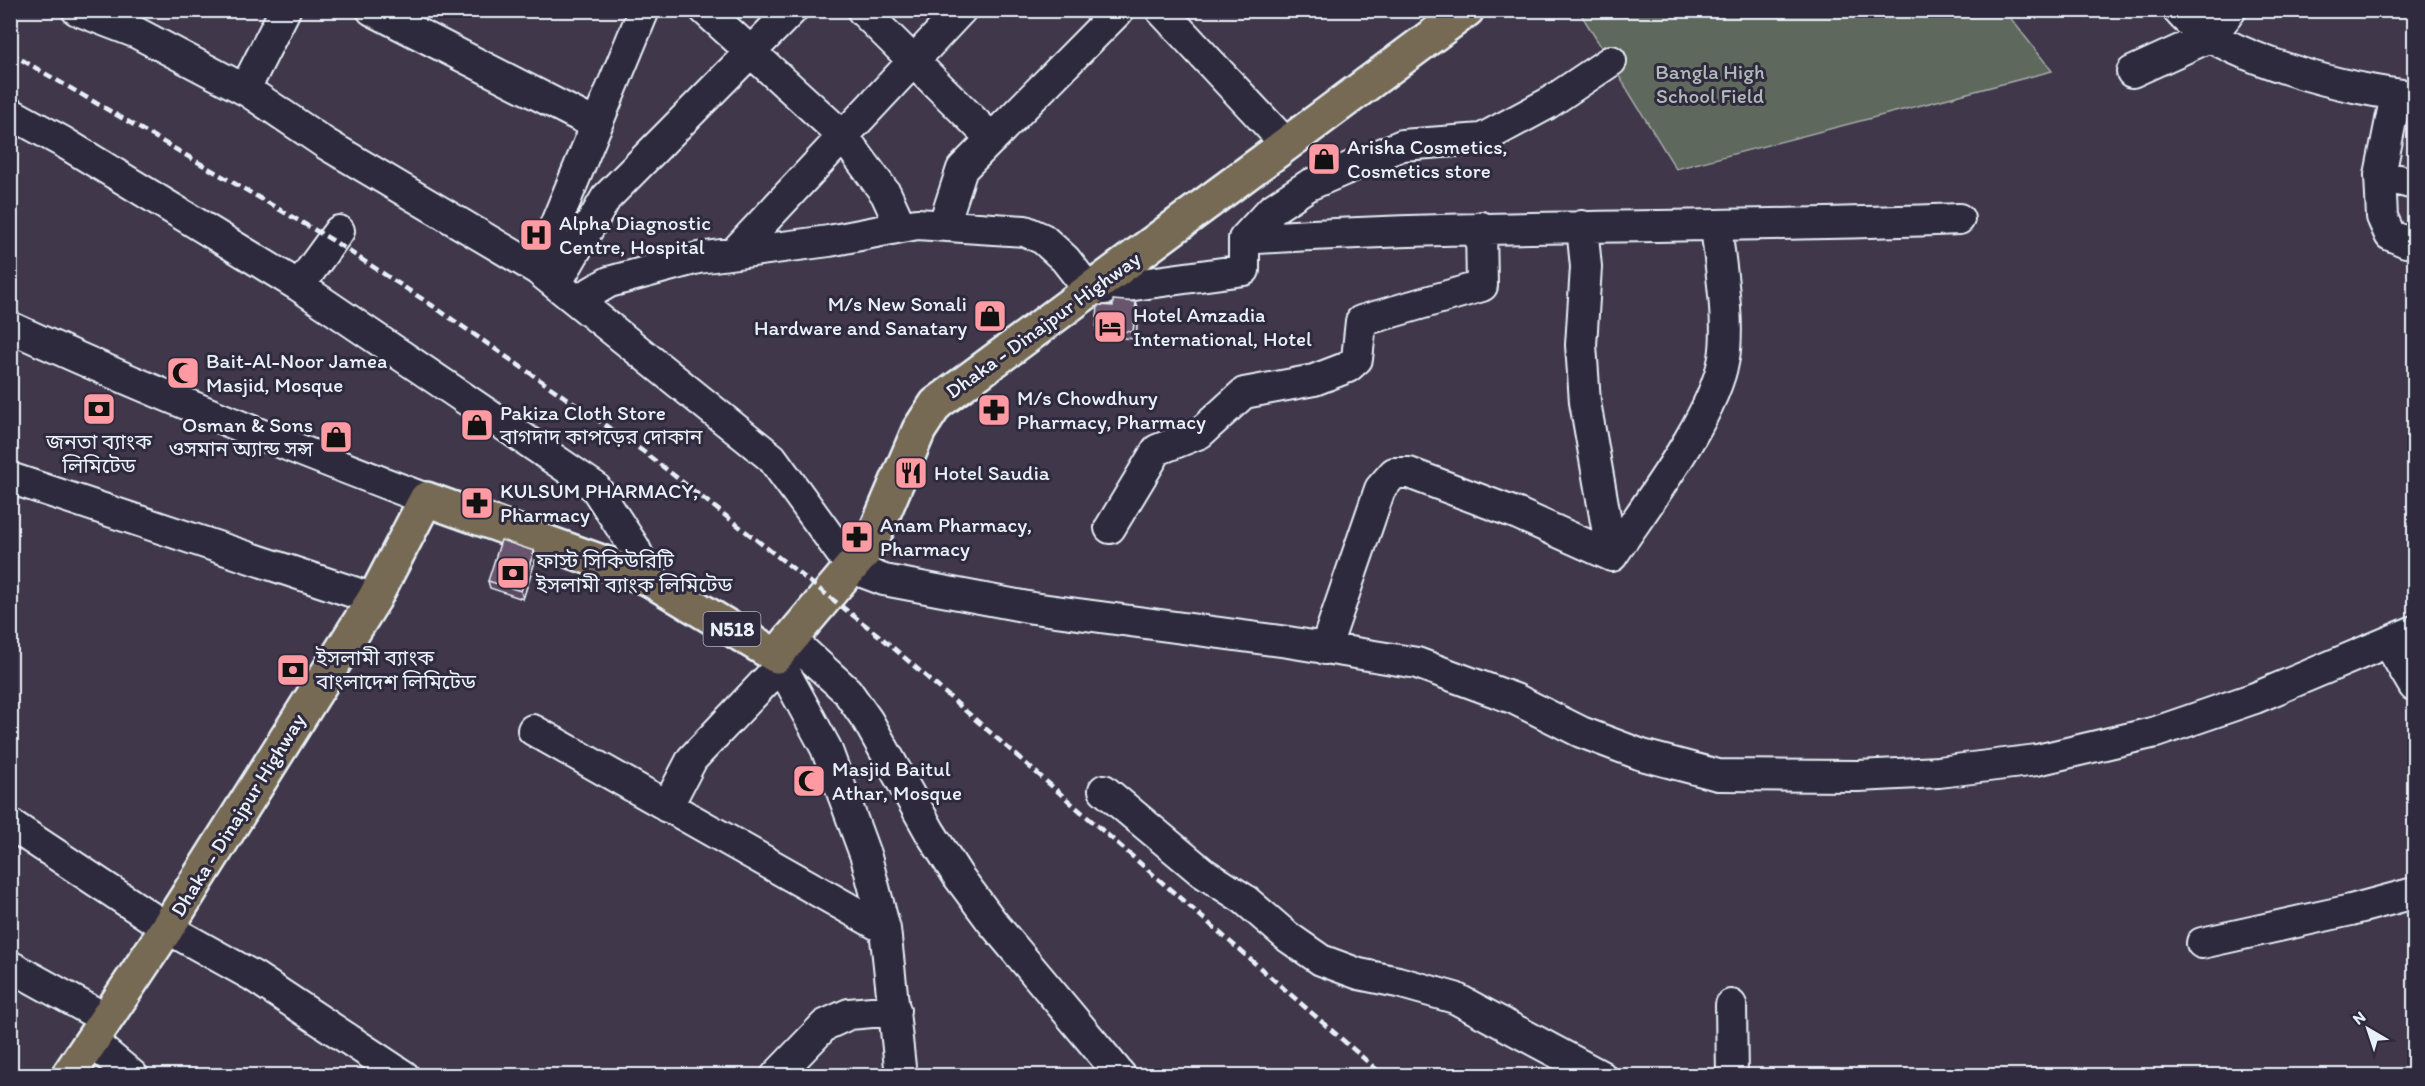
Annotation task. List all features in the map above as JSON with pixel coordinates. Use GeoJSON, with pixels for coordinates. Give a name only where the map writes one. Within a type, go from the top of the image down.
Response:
{"type":"FeatureCollection","features":[{"type":"Feature","properties":{"kind":"highway","name":"Dhaka - Dinajpur Highway"},"geometry":{"type":"LineString","coordinates":[[782,652],[870,545],[919,430],[936,404],[1467,10]]}},
{"type":"Feature","properties":{"kind":"highway","name":"Dhaka - Dinajpur Highway"},"geometry":{"type":"LineString","coordinates":[[68,1076],[167,928],[374,599],[426,499]]}},
{"type":"Feature","properties":{"kind":"highway","name":"N518"},"geometry":{"type":"LineString","coordinates":[[426,499],[649,579],[782,652]]}},
{"type":"Feature","properties":{"kind":"street"},"geometry":{"type":"LineString","coordinates":[[77,10],[137,33],[245,89],[326,144],[557,284],[772,458],[852,568],[884,580],[1033,608],[1417,663],[1515,699],[1581,732],[1642,755],[1718,774],[1858,776],[1939,772],[2037,760],[2156,732],[2255,698],[2401,637],[2415,686]]}},
{"type":"Feature","properties":{"kind":"street"},"geometry":{"type":"LineString","coordinates":[[245,89],[285,10]]}},
{"type":"Feature","properties":{"kind":"street"},"geometry":{"type":"LineString","coordinates":[[372,10],[597,124]]}},
{"type":"Feature","properties":{"kind":"street"},"geometry":{"type":"LineString","coordinates":[[557,284],[597,124],[644,10]]}},
{"type":"Feature","properties":{"kind":"street"},"geometry":{"type":"LineString","coordinates":[[705,10],[843,136],[886,194],[901,227]]}},
{"type":"Feature","properties":{"kind":"street"},"geometry":{"type":"LineString","coordinates":[[557,284],[606,198],[792,10]]}},
{"type":"Feature","properties":{"kind":"street"},"geometry":{"type":"LineString","coordinates":[[862,10],[992,139]]}},
{"type":"Feature","properties":{"kind":"street"},"geometry":{"type":"LineString","coordinates":[[734,253],[961,10]]}},
{"type":"Feature","properties":{"kind":"street"},"geometry":{"type":"LineString","coordinates":[[944,224],[962,169],[1119,10]]}},
{"type":"Feature","properties":{"kind":"street"},"geometry":{"type":"LineString","coordinates":[[1161,10],[1287,145]]}},
{"type":"Feature","properties":{"kind":"street"},"geometry":{"type":"LineString","coordinates":[[2178,10],[2186,21],[2239,52],[2325,79],[2405,96],[2380,175],[2382,217],[2391,235],[2412,246]]}},
{"type":"Feature","properties":{"kind":"street"},"geometry":{"type":"LineString","coordinates":[[2132,72],[2211,36],[2231,10]]}},
{"type":"Feature","properties":{"kind":"street"},"geometry":{"type":"LineString","coordinates":[[557,284],[609,282],[698,258],[829,241],[901,227],[944,224],[1025,231],[1043,239],[1065,259],[1090,291],[1244,270],[1244,239],[1271,210],[1309,185],[1402,145],[1482,139],[1547,104],[1611,62]]}},
{"type":"Feature","properties":{"kind":"street"},"geometry":{"type":"LineString","coordinates":[[10,113],[63,142],[299,286],[595,487],[634,547],[649,579]]}},
{"type":"Feature","properties":{"kind":"street"},"geometry":{"type":"LineString","coordinates":[[2380,175],[2415,184]]}},
{"type":"Feature","properties":{"kind":"street"},"geometry":{"type":"LineString","coordinates":[[1244,239],[1481,227],[1716,225],[1959,219]]}},
{"type":"Feature","properties":{"kind":"street"},"geometry":{"type":"LineString","coordinates":[[1612,556],[1705,412],[1724,358],[1724,298],[1716,225]]}},
{"type":"Feature","properties":{"kind":"street"},"geometry":{"type":"LineString","coordinates":[[1582,226],[1586,267],[1581,345],[1585,402],[1612,556]]}},
{"type":"Feature","properties":{"kind":"street"},"geometry":{"type":"LineString","coordinates":[[1110,528],[1157,450],[1200,434],[1244,393],[1314,380],[1348,367],[1357,359],[1361,321],[1482,286],[1481,227]]}},
{"type":"Feature","properties":{"kind":"street"},"geometry":{"type":"LineString","coordinates":[[299,286],[339,231]]}},
{"type":"Feature","properties":{"kind":"street"},"geometry":{"type":"LineString","coordinates":[[10,327],[208,414],[426,499]]}},
{"type":"Feature","properties":{"kind":"street"},"geometry":{"type":"LineString","coordinates":[[1325,649],[1380,489],[1394,473],[1409,472],[1518,513],[1612,556]]}},
{"type":"Feature","properties":{"kind":"street"},"geometry":{"type":"LineString","coordinates":[[10,478],[374,599]]}},
{"type":"Feature","properties":{"kind":"street"},"geometry":{"type":"LineString","coordinates":[[667,807],[692,759],[782,652]]}},
{"type":"Feature","properties":{"kind":"street"},"geometry":{"type":"LineString","coordinates":[[782,652],[826,748],[866,857],[885,929],[896,1010],[901,1076]]}},
{"type":"Feature","properties":{"kind":"street"},"geometry":{"type":"LineString","coordinates":[[782,652],[847,691],[868,721],[930,832],[958,876],[1015,950],[1121,1076]]}},
{"type":"Feature","properties":{"kind":"street"},"geometry":{"type":"LineString","coordinates":[[533,730],[885,929]]}},
{"type":"Feature","properties":{"kind":"street"},"geometry":{"type":"LineString","coordinates":[[1104,790],[1202,872],[1244,899],[1288,937],[1321,960],[1359,974],[1455,998],[1558,1066],[1601,1076]]}},
{"type":"Feature","properties":{"kind":"street"},"geometry":{"type":"LineString","coordinates":[[10,824],[167,928],[253,976],[404,1076]]}},
{"type":"Feature","properties":{"kind":"street"},"geometry":{"type":"LineString","coordinates":[[2202,943],[2351,910],[2415,893]]}},
{"type":"Feature","properties":{"kind":"street"},"geometry":{"type":"LineString","coordinates":[[10,966],[99,1030],[134,1076]]}},
{"type":"Feature","properties":{"kind":"street"},"geometry":{"type":"LineString","coordinates":[[1731,1005],[1732,1076]]}},
{"type":"Feature","properties":{"kind":"street"},"geometry":{"type":"LineString","coordinates":[[776,1076],[825,1025],[849,1014],[896,1010]]}},
{"type":"Feature","properties":{"kind":"green space","name":"Bangla High School Field"},"geometry":{"type":"Polygon","coordinates":[[[1579,11],[2005,11],[2052,71],[1676,169],[1579,11]]]}},
{"type":"Feature","properties":{"kind":"building"},"geometry":{"type":"Polygon","coordinates":[[[1113,300],[1136,302],[1133,332],[1096,329],[1098,305],[1113,306],[1113,300]]]}},
{"type":"Feature","properties":{"kind":"building","name":"ফাস্ট সিকিউরিটি ইসলামী ব্যাংক লিমিটেড"},"geometry":{"type":"Polygon","coordinates":[[[501,540],[534,551],[521,591],[488,581],[501,540]]]}},
{"type":"Feature","properties":{"kind":"railway"},"geometry":{"type":"LineString","coordinates":[[10,53],[332,240],[433,306],[644,452],[882,638],[1384,1076]]}},
{"type":"Feature","properties":{"kind":"place","name":"Arisha Cosmetics, Cosmetics store"},"geometry":{"type":"Point","coordinates":[1324,159]}},
{"type":"Feature","properties":{"kind":"place","name":"Alpha Diagnostic Centre, Hospital"},"geometry":{"type":"Point","coordinates":[536,235]}},
{"type":"Feature","properties":{"kind":"place","name":"M/s New Sonali Hardware and Sanatary"},"geometry":{"type":"Point","coordinates":[990,316]}},
{"type":"Feature","properties":{"kind":"place","name":"Hotel Amzadia International, Hotel"},"geometry":{"type":"Point","coordinates":[1110,327]}},
{"type":"Feature","properties":{"kind":"place","name":"Bait-Al-Noor Jamea Masjid, Mosque"},"geometry":{"type":"Point","coordinates":[183,373]}},
{"type":"Feature","properties":{"kind":"place","name":"জনতা ব্যাংক লিমিটেড"},"geometry":{"type":"Point","coordinates":[99,409]}},
{"type":"Feature","properties":{"kind":"place","name":"M/s Chowdhury Pharmacy, Pharmacy"},"geometry":{"type":"Point","coordinates":[994,410]}},
{"type":"Feature","properties":{"kind":"place","name":"Pakiza Cloth Store বাগদাদ কাপড়ের দোকান"},"geometry":{"type":"Point","coordinates":[477,425]}},
{"type":"Feature","properties":{"kind":"place","name":"Osman & Sons ওসমান অ্যান্ড সন্স"},"geometry":{"type":"Point","coordinates":[336,437]}},
{"type":"Feature","properties":{"kind":"place","name":"Hotel Saudia"},"geometry":{"type":"Point","coordinates":[911,473]}},
{"type":"Feature","properties":{"kind":"place","name":"KULSUM PHARMACY, Pharmacy"},"geometry":{"type":"Point","coordinates":[477,503]}},
{"type":"Feature","properties":{"kind":"place","name":"Anam Pharmacy, Pharmacy"},"geometry":{"type":"Point","coordinates":[857,537]}},
{"type":"Feature","properties":{"kind":"place","name":"ফাস্ট সিকিউরিটি ইসলামী ব্যাংক লিমিটেড"},"geometry":{"type":"Point","coordinates":[513,573]}},
{"type":"Feature","properties":{"kind":"place","name":"ইসলামী ব্যাংক বাংলাদেশ লিমিটেড"},"geometry":{"type":"Point","coordinates":[293,670]}},
{"type":"Feature","properties":{"kind":"place","name":"Masjid Baitul Athar, Mosque"},"geometry":{"type":"Point","coordinates":[809,781]}}]}
